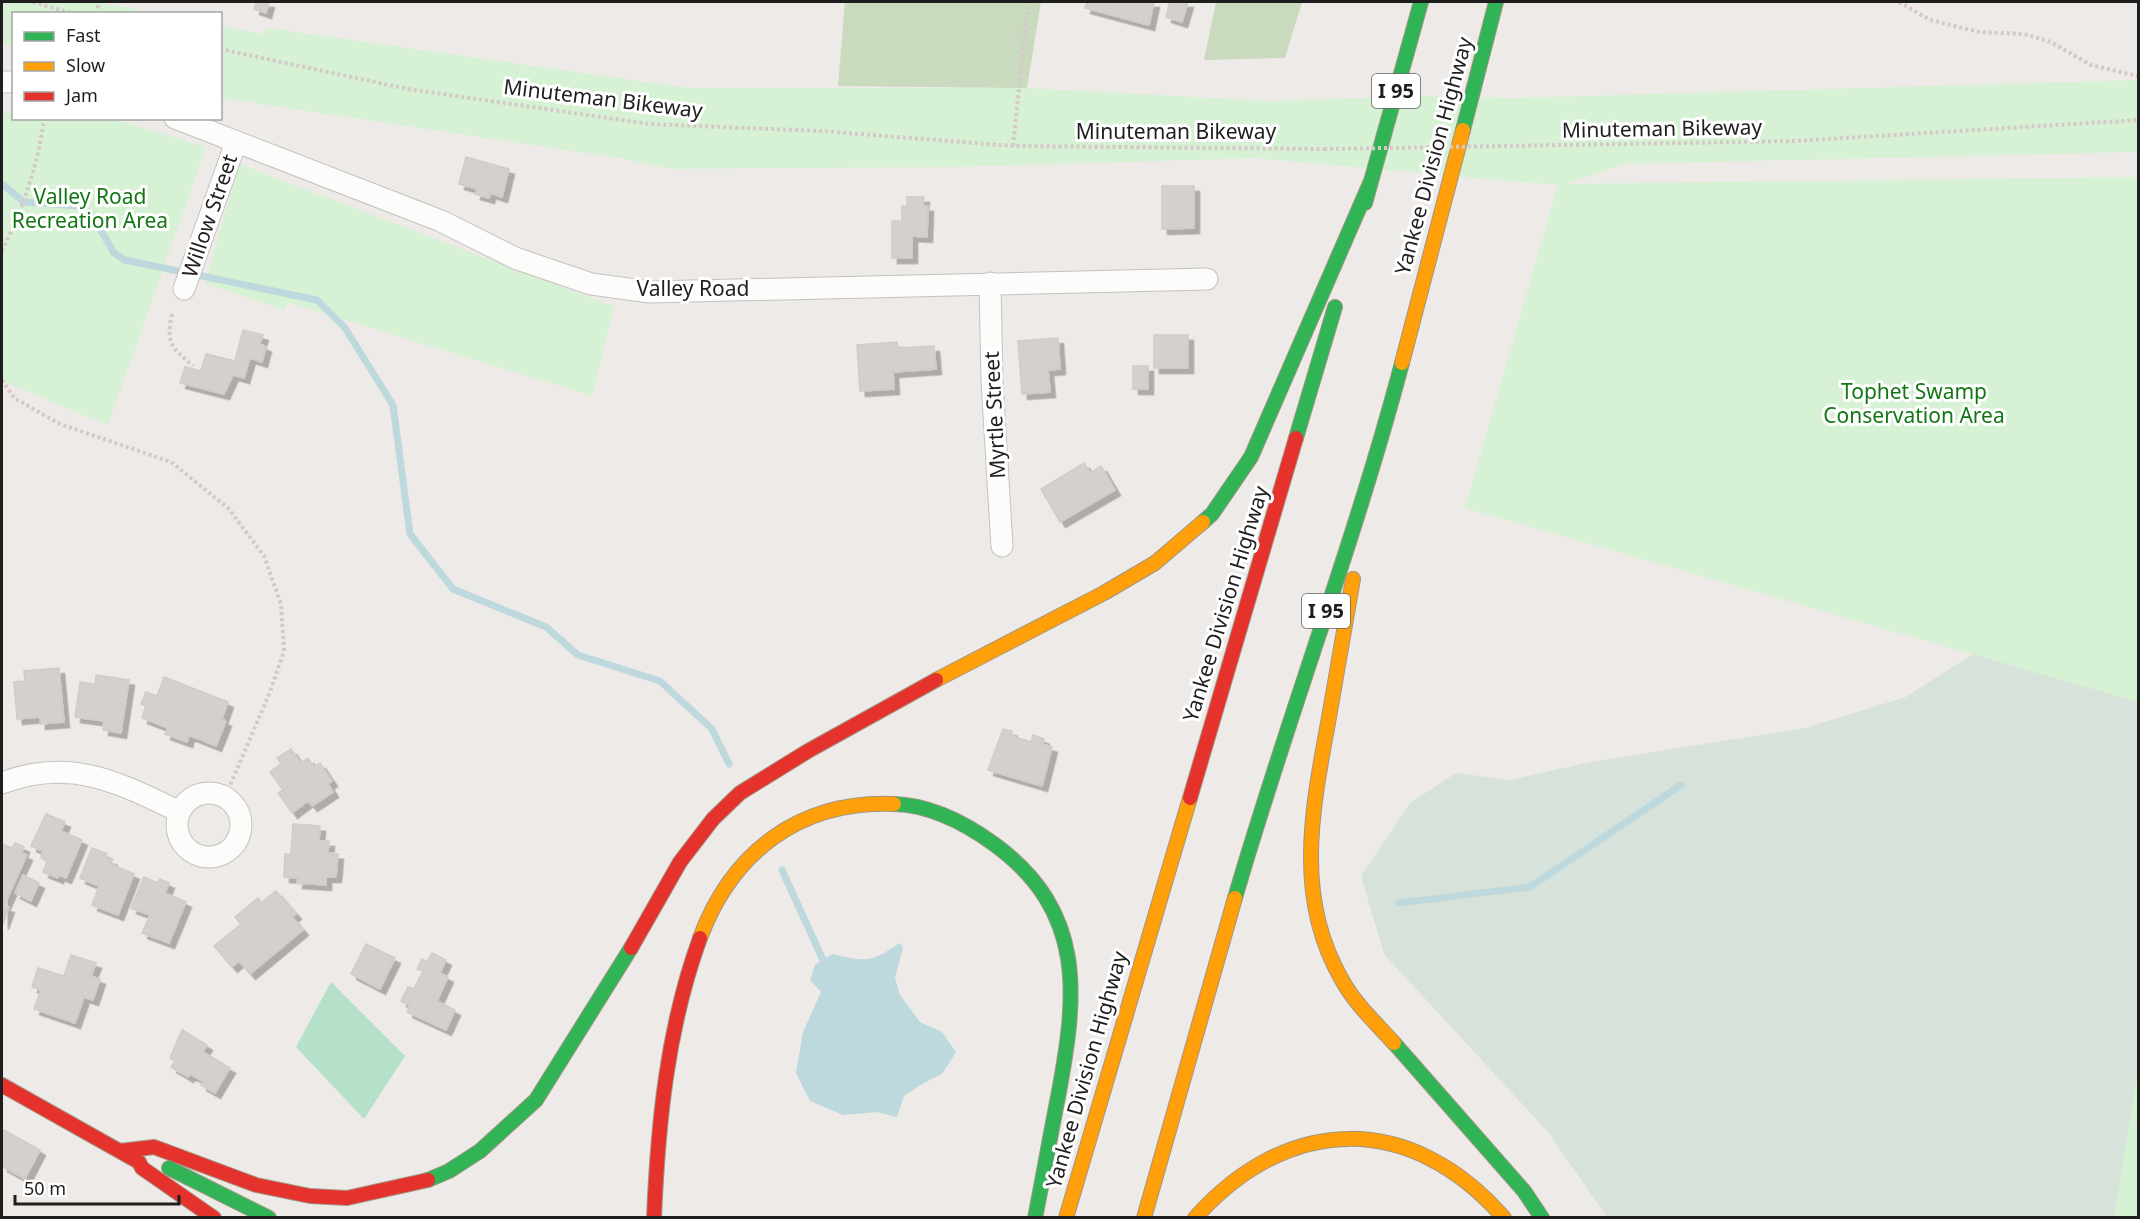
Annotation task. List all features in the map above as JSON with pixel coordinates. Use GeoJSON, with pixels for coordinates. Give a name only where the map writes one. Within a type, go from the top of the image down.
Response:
{"type":"FeatureCollection","features":[{"type":"Feature","properties":{"kind":"main road","name":"Yankee Division Highway"},"geometry":{"type":"LineString","coordinates":[[1066,1218],[1371,181],[1421,2]]}},
{"type":"Feature","properties":{"kind":"main road","name":"Yankee Division Highway"},"geometry":{"type":"LineString","coordinates":[[1144,1218],[1256,826],[1369,480],[1496,2]]}},
{"type":"Feature","properties":{"kind":"main road"},"geometry":{"type":"LineString","coordinates":[[120,1151],[154,1146],[256,1185],[310,1196],[347,1198],[423,1182],[449,1171],[480,1151],[536,1100],[639,936],[680,862],[712,819],[740,793],[808,750],[1104,593],[1155,563],[1212,514],[1251,457],[1371,181]]}},
{"type":"Feature","properties":{"kind":"main road"},"geometry":{"type":"LineString","coordinates":[[1369,480],[1313,806],[1310,871],[1316,912],[1330,955],[1353,997],[1524,1191],[1542,1218]]}},
{"type":"Feature","properties":{"kind":"main road"},"geometry":{"type":"LineString","coordinates":[[654,1218],[656,1146],[672,1037],[682,994],[709,915],[729,879],[783,827],[841,806],[897,802],[921,806],[946,815],[995,842],[1021,867],[1051,906],[1068,950],[1074,1009],[1035,1218]]}},
{"type":"Feature","properties":{"kind":"main road"},"geometry":{"type":"LineString","coordinates":[[2,1085],[139,1162],[150,1174],[214,1218]]}},
{"type":"Feature","properties":{"kind":"main road"},"geometry":{"type":"LineString","coordinates":[[1195,1218],[1225,1186],[1259,1162],[1310,1143],[1344,1138],[1386,1142],[1434,1159],[1473,1184],[1504,1218]]}},
{"type":"Feature","properties":{"kind":"main road"},"geometry":{"type":"LineString","coordinates":[[139,1162],[147,1161],[181,1173],[269,1218]]}},
{"type":"Feature","properties":{"kind":"street","name":"Valley Road"},"geometry":{"type":"LineString","coordinates":[[180,120],[441,221],[515,258],[591,284],[650,292],[1207,279]]}},
{"type":"Feature","properties":{"kind":"street","name":"Willow Street"},"geometry":{"type":"LineString","coordinates":[[184,289],[236,142]]}},
{"type":"Feature","properties":{"kind":"street","name":"Myrtle Street"},"geometry":{"type":"LineString","coordinates":[[990,283],[992,382],[1002,546]]}},
{"type":"Feature","properties":{"kind":"street"},"geometry":{"type":"LineString","coordinates":[[2,783],[42,772],[85,773],[124,785],[180,812]]}},
{"type":"Feature","properties":{"kind":"street"},"geometry":{"type":"LineString","coordinates":[[203,794],[225,797],[239,812],[242,826],[234,846],[223,855],[202,857],[189,851],[178,833],[180,812],[189,800],[203,794]]}},
{"type":"Feature","properties":{"kind":"path"},"geometry":{"type":"LineString","coordinates":[[33,2],[67,12]]}},
{"type":"Feature","properties":{"kind":"path"},"geometry":{"type":"LineString","coordinates":[[1013,146],[1028,2]]}},
{"type":"Feature","properties":{"kind":"path"},"geometry":{"type":"LineString","coordinates":[[1899,2],[1930,20],[1979,32],[2024,34],[2050,42],[2091,65],[2139,76]]}},
{"type":"Feature","properties":{"kind":"path","name":"Minuteman Bikeway"},"geometry":{"type":"LineString","coordinates":[[222,49],[408,89],[649,124],[821,131],[1013,146],[1324,148],[1795,141],[2139,120]]}},
{"type":"Feature","properties":{"kind":"path"},"geometry":{"type":"LineString","coordinates":[[2,251],[23,208],[41,146],[44,120]]}},
{"type":"Feature","properties":{"kind":"path"},"geometry":{"type":"LineString","coordinates":[[172,314],[168,334],[170,343],[193,366]]}},
{"type":"Feature","properties":{"kind":"path"},"geometry":{"type":"LineString","coordinates":[[2,380],[14,398],[60,424],[171,462],[228,508],[264,556],[281,604],[284,651],[270,692],[225,797]]}},
{"type":"Feature","properties":{"kind":"green space"},"geometry":{"type":"Polygon","coordinates":[[[2,2],[97,2],[152,12],[12,12],[12,47],[2,44],[2,2]]]}},
{"type":"Feature","properties":{"kind":"green space"},"geometry":{"type":"Polygon","coordinates":[[[845,2],[1041,2],[1027,88],[838,86],[845,2]]]}},
{"type":"Feature","properties":{"kind":"green space"},"geometry":{"type":"Polygon","coordinates":[[[1216,2],[1302,2],[1285,58],[1204,60],[1216,2]]]}},
{"type":"Feature","properties":{"kind":"green space","name":"Tophet Swamp Conservation Area"},"geometry":{"type":"Polygon","coordinates":[[[222,26],[262,34],[268,28],[689,88],[1027,88],[1269,101],[1421,96],[1516,98],[2138,80],[2138,152],[1625,164],[1564,184],[2138,177],[2138,702],[1465,508],[1558,185],[1255,158],[956,167],[672,169],[619,158],[222,98],[222,26]]]}},
{"type":"Feature","properties":{"kind":"green space","name":"Valley Road Recreation Area"},"geometry":{"type":"Polygon","coordinates":[[[12,112],[12,120],[116,120],[206,147],[108,425],[2,381],[2,113],[12,112]]]}},
{"type":"Feature","properties":{"kind":"green space"},"geometry":{"type":"Polygon","coordinates":[[[239,164],[614,307],[592,396],[287,302],[285,310],[205,284],[239,164]]]}},
{"type":"Feature","properties":{"kind":"green space"},"geometry":{"type":"Polygon","coordinates":[[[331,982],[405,1056],[364,1119],[296,1047],[331,982]]]}},
{"type":"Feature","properties":{"kind":"green space"},"geometry":{"type":"Polygon","coordinates":[[[2138,1069],[2138,1217],[2114,1217],[2138,1069]]]}},
{"type":"Feature","properties":{"kind":"shaded area"},"geometry":{"type":"Polygon","coordinates":[[[2138,480],[2138,1217],[1607,1217],[1548,1132],[1384,954],[1361,876],[1410,803],[1456,773],[1509,780],[1596,761],[1805,728],[1906,697],[1976,652],[2138,480]]]}},
{"type":"Feature","properties":{"kind":"water"},"geometry":{"type":"Polygon","coordinates":[[[900,943],[903,948],[895,978],[900,995],[920,1022],[942,1032],[956,1052],[942,1074],[904,1096],[897,1117],[877,1112],[843,1115],[810,1101],[796,1073],[803,1032],[821,992],[810,980],[815,965],[833,954],[868,959],[900,943]]]}},
{"type":"Feature","properties":{"kind":"building"},"geometry":{"type":"Polygon","coordinates":[[[256,2],[269,2],[266,13],[254,9],[256,2]]]}},
{"type":"Feature","properties":{"kind":"building"},"geometry":{"type":"Polygon","coordinates":[[[1087,2],[1154,2],[1149,25],[1085,8],[1087,2]]]}},
{"type":"Feature","properties":{"kind":"building"},"geometry":{"type":"Polygon","coordinates":[[[1170,2],[1188,2],[1182,22],[1166,17],[1170,2]]]}},
{"type":"Feature","properties":{"kind":"building"},"geometry":{"type":"Polygon","coordinates":[[[466,157],[509,169],[502,197],[490,193],[489,198],[475,194],[477,189],[459,184],[466,157]]]}},
{"type":"Feature","properties":{"kind":"building"},"geometry":{"type":"Polygon","coordinates":[[[1162,186],[1194,186],[1194,228],[1162,229],[1162,186]]]}},
{"type":"Feature","properties":{"kind":"building"},"geometry":{"type":"Polygon","coordinates":[[[907,197],[924,197],[923,206],[928,206],[927,237],[912,236],[912,258],[892,258],[892,221],[902,221],[902,206],[907,206],[907,197]]]}},
{"type":"Feature","properties":{"kind":"building"},"geometry":{"type":"Polygon","coordinates":[[[243,330],[263,335],[260,344],[266,347],[262,362],[250,358],[244,378],[233,375],[224,394],[180,383],[185,367],[201,371],[206,354],[235,361],[243,330]]]}},
{"type":"Feature","properties":{"kind":"building"},"geometry":{"type":"Polygon","coordinates":[[[1154,335],[1188,335],[1188,368],[1154,368],[1154,335]]]}},
{"type":"Feature","properties":{"kind":"building"},"geometry":{"type":"Polygon","coordinates":[[[1058,338],[1060,369],[1048,370],[1050,392],[1022,394],[1018,341],[1058,338]]]}},
{"type":"Feature","properties":{"kind":"building"},"geometry":{"type":"Polygon","coordinates":[[[897,342],[898,348],[934,346],[936,369],[893,372],[894,389],[860,391],[857,345],[897,342]]]}},
{"type":"Feature","properties":{"kind":"building"},"geometry":{"type":"Polygon","coordinates":[[[1133,366],[1148,366],[1148,389],[1133,389],[1133,366]]]}},
{"type":"Feature","properties":{"kind":"building"},"geometry":{"type":"Polygon","coordinates":[[[1084,463],[1090,473],[1101,466],[1115,490],[1060,522],[1041,489],[1084,463]]]}},
{"type":"Feature","properties":{"kind":"building"},"geometry":{"type":"Polygon","coordinates":[[[59,668],[64,722],[40,724],[40,717],[17,719],[14,682],[25,681],[24,671],[59,668]]]}},
{"type":"Feature","properties":{"kind":"building"},"geometry":{"type":"Polygon","coordinates":[[[96,675],[129,680],[121,733],[103,730],[104,721],[75,717],[80,682],[95,684],[96,675]]]}},
{"type":"Feature","properties":{"kind":"building"},"geometry":{"type":"Polygon","coordinates":[[[164,677],[228,702],[222,719],[226,721],[216,746],[189,735],[187,742],[165,734],[168,728],[142,718],[146,706],[141,704],[146,692],[157,696],[164,677]]]}},
{"type":"Feature","properties":{"kind":"building"},"geometry":{"type":"Polygon","coordinates":[[[1003,729],[1012,731],[1011,736],[1031,742],[1033,735],[1044,739],[1042,744],[1052,747],[1042,786],[988,770],[1003,729]]]}},
{"type":"Feature","properties":{"kind":"building"},"geometry":{"type":"Polygon","coordinates":[[[291,749],[301,763],[308,758],[314,767],[320,763],[332,781],[328,784],[333,792],[312,806],[308,801],[292,813],[278,793],[283,790],[270,772],[281,764],[277,758],[291,749]]]}},
{"type":"Feature","properties":{"kind":"building"},"geometry":{"type":"Polygon","coordinates":[[[46,814],[65,822],[61,831],[82,840],[66,878],[59,875],[58,878],[43,872],[47,861],[41,858],[43,851],[31,846],[46,814]]]}},
{"type":"Feature","properties":{"kind":"building"},"geometry":{"type":"Polygon","coordinates":[[[293,824],[320,826],[319,841],[329,841],[328,853],[338,854],[336,877],[326,877],[326,885],[297,883],[298,878],[284,877],[285,854],[291,854],[293,824]]]}},
{"type":"Feature","properties":{"kind":"building"},"geometry":{"type":"Polygon","coordinates":[[[15,843],[24,847],[22,853],[27,855],[4,906],[9,907],[3,924],[2,844],[12,848],[15,843]]]}},
{"type":"Feature","properties":{"kind":"building"},"geometry":{"type":"Polygon","coordinates":[[[92,848],[107,854],[105,858],[112,860],[110,864],[134,874],[118,915],[92,905],[99,886],[80,878],[92,848]]]}},
{"type":"Feature","properties":{"kind":"building"},"geometry":{"type":"Polygon","coordinates":[[[23,875],[39,883],[31,901],[15,893],[23,875]]]}},
{"type":"Feature","properties":{"kind":"building"},"geometry":{"type":"Polygon","coordinates":[[[144,877],[158,883],[160,879],[169,883],[165,893],[186,902],[169,943],[142,933],[150,915],[131,908],[144,877]]]}},
{"type":"Feature","properties":{"kind":"building"},"geometry":{"type":"Polygon","coordinates":[[[276,891],[296,914],[292,917],[303,930],[250,974],[239,961],[232,967],[214,946],[241,924],[235,917],[258,898],[261,903],[276,891]]]}},
{"type":"Feature","properties":{"kind":"building"},"geometry":{"type":"Polygon","coordinates":[[[366,944],[395,958],[380,989],[351,974],[366,944]]]}},
{"type":"Feature","properties":{"kind":"building"},"geometry":{"type":"Polygon","coordinates":[[[432,953],[446,960],[440,973],[448,977],[437,1001],[455,1010],[446,1030],[407,1012],[410,1006],[401,1001],[408,987],[414,989],[423,971],[417,969],[422,959],[427,962],[432,953]]]}},
{"type":"Feature","properties":{"kind":"building"},"geometry":{"type":"Polygon","coordinates":[[[71,955],[96,963],[91,976],[100,979],[93,1000],[84,997],[75,1023],[34,1009],[41,990],[32,987],[38,968],[64,976],[71,955]]]}},
{"type":"Feature","properties":{"kind":"building"},"geometry":{"type":"Polygon","coordinates":[[[182,1030],[207,1045],[203,1052],[230,1068],[215,1093],[201,1085],[203,1081],[190,1074],[188,1077],[171,1067],[175,1061],[170,1058],[182,1030]]]}},
{"type":"Feature","properties":{"kind":"building"},"geometry":{"type":"Polygon","coordinates":[[[2,1129],[40,1150],[25,1179],[2,1166],[2,1129]]]}},
{"type":"Feature","properties":{"kind":"waterway"},"geometry":{"type":"LineString","coordinates":[[2,184],[24,202],[80,206],[93,216],[114,253],[125,260],[317,300],[345,328],[393,405],[410,534],[453,589],[546,627],[578,655],[660,681],[712,729],[729,764]]}},
{"type":"Feature","properties":{"kind":"waterway"},"geometry":{"type":"LineString","coordinates":[[1399,903],[1530,887],[1681,785]]}},
{"type":"Feature","properties":{"kind":"waterway"},"geometry":{"type":"LineString","coordinates":[[782,870],[823,960]]}},
{"type":"Feature","properties":{"kind":"traffic: fast"},"geometry":{"type":"LineString","coordinates":[[1365,203],[1421,2]]}},
{"type":"Feature","properties":{"kind":"traffic: fast"},"geometry":{"type":"LineString","coordinates":[[1463,130],[1496,2]]}},
{"type":"Feature","properties":{"kind":"traffic: fast"},"geometry":{"type":"LineString","coordinates":[[1203,522],[1212,514],[1251,457],[1371,181]]}},
{"type":"Feature","properties":{"kind":"traffic: fast"},"geometry":{"type":"LineString","coordinates":[[1296,438],[1335,307]]}},
{"type":"Feature","properties":{"kind":"traffic: fast"},"geometry":{"type":"LineString","coordinates":[[1235,898],[1363,498],[1402,363]]}},
{"type":"Feature","properties":{"kind":"traffic: fast"},"geometry":{"type":"LineString","coordinates":[[894,804],[908,805],[947,816],[994,844],[1024,870],[1046,898],[1060,927],[1068,958],[1071,990],[1069,1024],[1065,1060],[1035,1218]]}},
{"type":"Feature","properties":{"kind":"traffic: fast"},"geometry":{"type":"LineString","coordinates":[[428,1180],[449,1171],[480,1151],[536,1100],[631,948]]}},
{"type":"Feature","properties":{"kind":"traffic: fast"},"geometry":{"type":"LineString","coordinates":[[1394,1043],[1524,1191],[1542,1218]]}},
{"type":"Feature","properties":{"kind":"traffic: fast"},"geometry":{"type":"LineString","coordinates":[[169,1168],[269,1218]]}},
{"type":"Feature","properties":{"kind":"traffic: slow"},"geometry":{"type":"LineString","coordinates":[[1402,363],[1463,130]]}},
{"type":"Feature","properties":{"kind":"traffic: slow"},"geometry":{"type":"LineString","coordinates":[[936,680],[1104,593],[1155,563],[1203,522]]}},
{"type":"Feature","properties":{"kind":"traffic: slow"},"geometry":{"type":"LineString","coordinates":[[1353,579],[1317,788],[1311,853],[1312,886],[1317,917],[1327,949],[1342,980],[1359,1005],[1394,1043]]}},
{"type":"Feature","properties":{"kind":"traffic: slow"},"geometry":{"type":"LineString","coordinates":[[1066,1218],[1190,798]]}},
{"type":"Feature","properties":{"kind":"traffic: slow"},"geometry":{"type":"LineString","coordinates":[[700,938],[714,907],[731,880],[751,857],[774,837],[800,822],[829,811],[860,805],[894,804]]}},
{"type":"Feature","properties":{"kind":"traffic: slow"},"geometry":{"type":"LineString","coordinates":[[1144,1218],[1235,898]]}},
{"type":"Feature","properties":{"kind":"traffic: slow"},"geometry":{"type":"LineString","coordinates":[[1195,1218],[1231,1184],[1270,1159],[1309,1144],[1350,1139],[1390,1144],[1430,1159],[1468,1183],[1504,1218]]}},
{"type":"Feature","properties":{"kind":"traffic: jam"},"geometry":{"type":"LineString","coordinates":[[1190,798],[1296,438]]}},
{"type":"Feature","properties":{"kind":"traffic: jam"},"geometry":{"type":"LineString","coordinates":[[631,948],[680,862],[713,819],[740,793],[808,751],[936,680]]}},
{"type":"Feature","properties":{"kind":"traffic: jam"},"geometry":{"type":"LineString","coordinates":[[654,1218],[658,1147],[666,1076],[679,1007],[700,938]]}},
{"type":"Feature","properties":{"kind":"traffic: jam"},"geometry":{"type":"LineString","coordinates":[[2,1085],[139,1162],[142,1168],[214,1218]]}},
{"type":"Feature","properties":{"kind":"traffic: jam"},"geometry":{"type":"LineString","coordinates":[[120,1151],[154,1147],[256,1185],[310,1196],[347,1198],[428,1180]]}}]}
